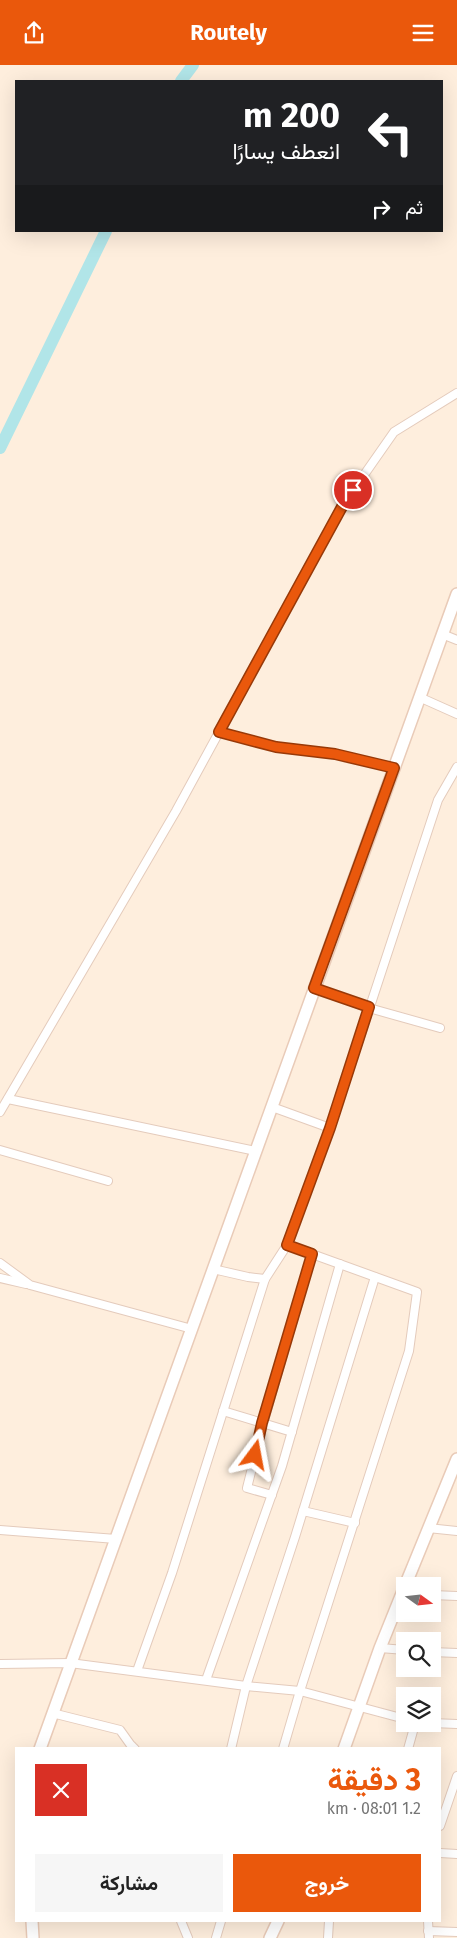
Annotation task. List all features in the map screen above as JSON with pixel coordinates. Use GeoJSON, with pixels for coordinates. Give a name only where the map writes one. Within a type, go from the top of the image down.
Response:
{"type":"FeatureCollection","features":[{"type":"Feature","properties":{"kind":"main road"},"geometry":{"type":"LineString","coordinates":[[41,1747],[457,594]]}},
{"type":"Feature","properties":{"kind":"main road"},"geometry":{"type":"LineString","coordinates":[[409,1577],[457,1459]]}},
{"type":"Feature","properties":{"kind":"main road"},"geometry":{"type":"LineString","coordinates":[[345,1747],[396,1609]]}},
{"type":"Feature","properties":{"kind":"main road"},"geometry":{"type":"LineString","coordinates":[[32,1922],[33,1938]]}},
{"type":"Feature","properties":{"kind":"main road"},"geometry":{"type":"LineString","coordinates":[[270,1938],[278,1922]]}},
{"type":"Feature","properties":{"kind":"street"},"geometry":{"type":"LineString","coordinates":[[0,1112],[176,811],[343,505],[394,432],[457,393]]}},
{"type":"Feature","properties":{"kind":"street"},"geometry":{"type":"LineString","coordinates":[[442,634],[457,640]]}},
{"type":"Feature","properties":{"kind":"street"},"geometry":{"type":"LineString","coordinates":[[419,697],[457,713]]}},
{"type":"Feature","properties":{"kind":"street"},"geometry":{"type":"LineString","coordinates":[[219,732],[276,747],[335,754],[394,768]]}},
{"type":"Feature","properties":{"kind":"street"},"geometry":{"type":"LineString","coordinates":[[137,1671],[172,1573],[265,1279],[287,1245],[330,1128],[438,800],[457,767]]}},
{"type":"Feature","properties":{"kind":"street"},"geometry":{"type":"LineString","coordinates":[[314,988],[440,1028]]}},
{"type":"Feature","properties":{"kind":"street"},"geometry":{"type":"LineString","coordinates":[[8,1099],[256,1151]]}},
{"type":"Feature","properties":{"kind":"street"},"geometry":{"type":"LineString","coordinates":[[272,1107],[330,1128]]}},
{"type":"Feature","properties":{"kind":"street"},"geometry":{"type":"LineString","coordinates":[[0,1150],[108,1181]]}},
{"type":"Feature","properties":{"kind":"street"},"geometry":{"type":"LineString","coordinates":[[285,1747],[300,1691],[409,1351],[416,1292],[287,1245]]}},
{"type":"Feature","properties":{"kind":"street"},"geometry":{"type":"LineString","coordinates":[[272,1495],[247,1487],[262,1423],[312,1254]]}},
{"type":"Feature","properties":{"kind":"street"},"geometry":{"type":"LineString","coordinates":[[0,1263],[30,1285]]}},
{"type":"Feature","properties":{"kind":"street"},"geometry":{"type":"LineString","coordinates":[[206,1680],[272,1495],[340,1264]]}},
{"type":"Feature","properties":{"kind":"street"},"geometry":{"type":"LineString","coordinates":[[214,1269],[265,1279]]}},
{"type":"Feature","properties":{"kind":"street"},"geometry":{"type":"LineString","coordinates":[[232,1747],[246,1686],[375,1277]]}},
{"type":"Feature","properties":{"kind":"street"},"geometry":{"type":"LineString","coordinates":[[0,1278],[192,1329]]}},
{"type":"Feature","properties":{"kind":"street"},"geometry":{"type":"LineString","coordinates":[[223,1411],[292,1431]]}},
{"type":"Feature","properties":{"kind":"street"},"geometry":{"type":"LineString","coordinates":[[302,1511],[355,1523]]}},
{"type":"Feature","properties":{"kind":"street"},"geometry":{"type":"LineString","coordinates":[[428,1529],[457,1531]]}},
{"type":"Feature","properties":{"kind":"street"},"geometry":{"type":"LineString","coordinates":[[0,1530],[116,1539]]}},
{"type":"Feature","properties":{"kind":"street"},"geometry":{"type":"LineString","coordinates":[[441,1595],[457,1596]]}},
{"type":"Feature","properties":{"kind":"street"},"geometry":{"type":"LineString","coordinates":[[380,1648],[396,1649]]}},
{"type":"Feature","properties":{"kind":"street"},"geometry":{"type":"LineString","coordinates":[[441,1652],[457,1653]]}},
{"type":"Feature","properties":{"kind":"street"},"geometry":{"type":"LineString","coordinates":[[0,1665],[70,1663],[246,1686],[300,1691],[396,1716]]}},
{"type":"Feature","properties":{"kind":"street"},"geometry":{"type":"LineString","coordinates":[[52,1713],[120,1730],[133,1747]]}},
{"type":"Feature","properties":{"kind":"street"},"geometry":{"type":"LineString","coordinates":[[441,1723],[457,1724]]}},
{"type":"Feature","properties":{"kind":"street"},"geometry":{"type":"LineString","coordinates":[[408,1747],[412,1732]]}},
{"type":"Feature","properties":{"kind":"street"},"geometry":{"type":"LineString","coordinates":[[441,1824],[455,1791],[457,1775]]}},
{"type":"Feature","properties":{"kind":"street"},"geometry":{"type":"LineString","coordinates":[[441,1853],[457,1854]]}},
{"type":"Feature","properties":{"kind":"street"},"geometry":{"type":"LineString","coordinates":[[180,1922],[188,1938]]}},
{"type":"Feature","properties":{"kind":"street"},"geometry":{"type":"LineString","coordinates":[[216,1938],[221,1922]]}},
{"type":"Feature","properties":{"kind":"street"},"geometry":{"type":"LineString","coordinates":[[328,1938],[329,1922]]}},
{"type":"Feature","properties":{"kind":"street"},"geometry":{"type":"LineString","coordinates":[[428,1922],[428,1935],[457,1932]]}},
{"type":"Feature","properties":{"kind":"waterway"},"geometry":{"type":"LineString","coordinates":[[182,80],[193,65]]}},
{"type":"Feature","properties":{"kind":"waterway"},"geometry":{"type":"LineString","coordinates":[[0,448],[106,232]]}},
{"type":"Feature","properties":{"kind":"route"},"geometry":{"type":"LineString","coordinates":[[255,1455],[262,1423],[312,1254],[287,1245],[330,1128],[369,1007],[314,988],[394,768],[335,754],[276,747],[219,732],[353,490]]}}]}
